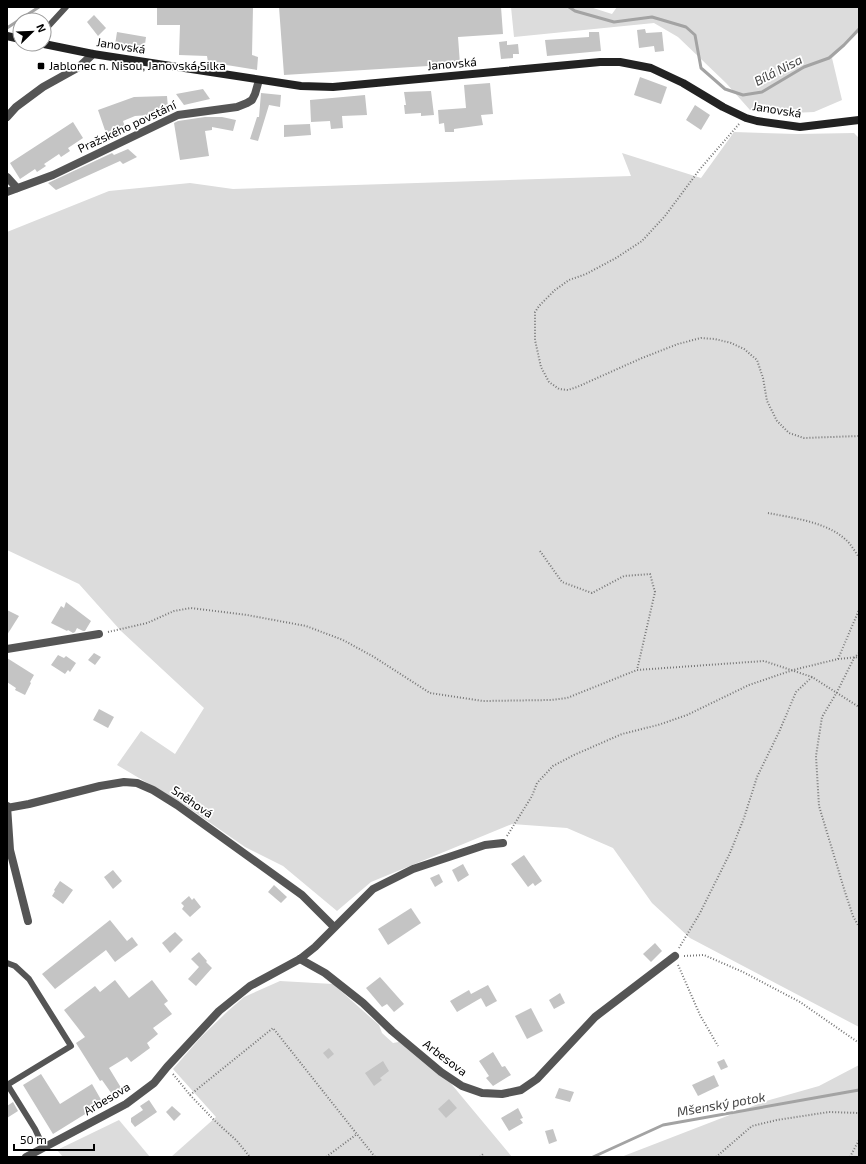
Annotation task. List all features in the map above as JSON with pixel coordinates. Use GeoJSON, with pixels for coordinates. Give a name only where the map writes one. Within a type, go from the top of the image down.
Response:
{"type":"FeatureCollection","features":[{"type":"Feature","properties":{"kind":"street","name":"Janovská"},"geometry":{"type":"LineString","coordinates":[[52,46],[93,54],[259,80],[301,86],[333,87],[600,62],[620,62],[650,68],[683,83],[746,118],[757,121],[800,127],[855,120]]}},
{"type":"Feature","properties":{"kind":"street"},"geometry":{"type":"LineString","coordinates":[[7,116],[16,107],[43,87],[79,67],[93,54]]}},
{"type":"Feature","properties":{"kind":"street","name":"Pražského povstání"},"geometry":{"type":"LineString","coordinates":[[7,192],[53,175],[178,115],[237,107],[247,103],[252,100],[259,80]]}},
{"type":"Feature","properties":{"kind":"street"},"geometry":{"type":"LineString","coordinates":[[7,177],[17,188]]}},
{"type":"Feature","properties":{"kind":"street"},"geometry":{"type":"LineString","coordinates":[[7,650],[99,634]]}},
{"type":"Feature","properties":{"kind":"street","name":"Sněhová"},"geometry":{"type":"LineString","coordinates":[[28,921],[10,850],[7,807],[29,804],[100,786],[124,782],[137,783],[153,790],[177,805],[302,895],[334,927]]}},
{"type":"Feature","properties":{"kind":"street","name":"Arbesova"},"geometry":{"type":"LineString","coordinates":[[26,1157],[126,1104],[154,1083],[219,1011],[250,986],[300,959],[373,889],[413,869],[485,845],[503,843]]}},
{"type":"Feature","properties":{"kind":"street","name":"Arbesova"},"geometry":{"type":"LineString","coordinates":[[300,959],[325,973],[363,1003],[392,1031],[441,1072],[462,1086],[482,1093],[502,1094],[521,1090],[537,1079],[595,1017],[675,956]]}},
{"type":"Feature","properties":{"kind":"lane"},"geometry":{"type":"LineString","coordinates":[[52,22],[66,7]]}},
{"type":"Feature","properties":{"kind":"lane"},"geometry":{"type":"LineString","coordinates":[[7,963],[15,966],[29,979],[70,1046],[7,1084],[35,1130],[44,1148]]}},
{"type":"Feature","properties":{"kind":"path"},"geometry":{"type":"LineString","coordinates":[[746,118],[700,170],[665,216],[642,242],[586,274],[569,280],[555,290],[539,306],[535,312],[535,340],[541,367],[549,382],[558,389],[568,390],[678,344],[701,338],[715,339],[731,343],[744,349],[757,360],[763,378],[767,401],[777,421],[789,433],[804,438],[859,436]]}},
{"type":"Feature","properties":{"kind":"path"},"geometry":{"type":"LineString","coordinates":[[768,513],[807,521],[831,530],[847,540],[859,557]]}},
{"type":"Feature","properties":{"kind":"path"},"geometry":{"type":"LineString","coordinates":[[540,551],[562,582],[592,593],[624,576],[650,574],[655,592],[637,670]]}},
{"type":"Feature","properties":{"kind":"path"},"geometry":{"type":"LineString","coordinates":[[99,634],[147,623],[174,611],[191,608],[247,615],[306,626],[343,640],[374,657],[430,693],[483,701],[551,700],[567,698],[637,670],[764,661],[812,677],[859,707]]}},
{"type":"Feature","properties":{"kind":"path"},"geometry":{"type":"LineString","coordinates":[[838,659],[859,610]]}},
{"type":"Feature","properties":{"kind":"path"},"geometry":{"type":"LineString","coordinates":[[859,653],[854,658],[822,718],[816,756],[819,806],[845,892],[853,916],[859,927]]}},
{"type":"Feature","properties":{"kind":"path"},"geometry":{"type":"LineString","coordinates":[[503,843],[532,796],[537,783],[553,766],[574,755],[622,734],[658,725],[688,715],[749,685],[793,670],[838,659],[859,657]]}},
{"type":"Feature","properties":{"kind":"path"},"geometry":{"type":"LineString","coordinates":[[675,956],[700,913],[730,853],[744,818],[757,778],[796,692],[812,677]]}},
{"type":"Feature","properties":{"kind":"path"},"geometry":{"type":"LineString","coordinates":[[675,956],[704,955],[743,972],[800,1002],[859,1043]]}},
{"type":"Feature","properties":{"kind":"path"},"geometry":{"type":"LineString","coordinates":[[675,956],[700,1015],[718,1046]]}},
{"type":"Feature","properties":{"kind":"path"},"geometry":{"type":"LineString","coordinates":[[190,1095],[273,1028],[375,1157]]}},
{"type":"Feature","properties":{"kind":"path"},"geometry":{"type":"LineString","coordinates":[[167,1067],[190,1095],[237,1141],[250,1157]]}},
{"type":"Feature","properties":{"kind":"path"},"geometry":{"type":"LineString","coordinates":[[716,1157],[752,1126],[777,1120],[829,1112],[859,1113]]}},
{"type":"Feature","properties":{"kind":"path"},"geometry":{"type":"LineString","coordinates":[[326,1157],[357,1134]]}},
{"type":"Feature","properties":{"kind":"path"},"geometry":{"type":"LineString","coordinates":[[850,1157],[859,1140]]}},
{"type":"Feature","properties":{"kind":"path"},"geometry":{"type":"LineString","coordinates":[[480,1157],[483,1154]]}},
{"type":"Feature","properties":{"kind":"shaded area"},"geometry":{"type":"Polygon","coordinates":[[[511,7],[590,7],[612,14],[617,7],[859,7],[859,32],[832,58],[842,100],[814,112],[792,113],[750,110],[726,83],[678,37],[654,23],[514,37],[511,7]]]}},
{"type":"Feature","properties":{"kind":"shaded area"},"geometry":{"type":"Polygon","coordinates":[[[734,132],[797,134],[854,133],[859,138],[859,1027],[690,938],[652,903],[613,848],[567,828],[512,824],[371,882],[337,911],[283,866],[245,847],[183,804],[117,765],[141,731],[175,754],[204,708],[121,631],[79,584],[7,550],[7,232],[109,191],[190,183],[233,189],[631,176],[622,153],[701,178],[734,132]]]}},
{"type":"Feature","properties":{"kind":"shaded area"},"geometry":{"type":"Polygon","coordinates":[[[280,981],[333,984],[379,1025],[382,1033],[393,1043],[399,1042],[448,1080],[512,1157],[171,1157],[216,1117],[173,1069],[201,1037],[244,997],[280,981]]]}},
{"type":"Feature","properties":{"kind":"shaded area"},"geometry":{"type":"Polygon","coordinates":[[[859,1065],[859,1157],[621,1157],[766,1101],[819,1086],[859,1065]]]}},
{"type":"Feature","properties":{"kind":"shaded area"},"geometry":{"type":"Polygon","coordinates":[[[119,1120],[150,1157],[63,1157],[57,1150],[119,1120]]]}},
{"type":"Feature","properties":{"kind":"building"},"geometry":{"type":"Polygon","coordinates":[[[157,7],[253,7],[252,55],[258,57],[257,70],[208,62],[207,56],[179,55],[180,25],[157,25],[157,7]]]}},
{"type":"Feature","properties":{"kind":"building"},"geometry":{"type":"Polygon","coordinates":[[[279,7],[501,7],[503,34],[458,37],[460,64],[284,75],[279,7]]]}},
{"type":"Feature","properties":{"kind":"building"},"geometry":{"type":"Polygon","coordinates":[[[94,15],[106,28],[98,36],[87,22],[94,15]]]}},
{"type":"Feature","properties":{"kind":"building"},"geometry":{"type":"Polygon","coordinates":[[[645,29],[646,33],[662,32],[664,51],[655,52],[654,46],[639,48],[637,30],[645,29]]]}},
{"type":"Feature","properties":{"kind":"building"},"geometry":{"type":"Polygon","coordinates":[[[117,32],[146,37],[144,51],[115,45],[117,32]]]}},
{"type":"Feature","properties":{"kind":"building"},"geometry":{"type":"Polygon","coordinates":[[[589,32],[599,32],[601,51],[547,56],[545,40],[589,37],[589,32]]]}},
{"type":"Feature","properties":{"kind":"building"},"geometry":{"type":"Polygon","coordinates":[[[507,41],[507,45],[518,44],[519,54],[513,54],[513,58],[501,59],[499,42],[507,41]]]}},
{"type":"Feature","properties":{"kind":"building"},"geometry":{"type":"Polygon","coordinates":[[[640,77],[667,87],[661,104],[634,95],[640,77]]]}},
{"type":"Feature","properties":{"kind":"building"},"geometry":{"type":"Polygon","coordinates":[[[490,83],[493,114],[481,115],[483,125],[454,129],[454,132],[445,132],[444,123],[439,124],[438,110],[466,108],[464,85],[490,83]]]}},
{"type":"Feature","properties":{"kind":"building"},"geometry":{"type":"Polygon","coordinates":[[[203,89],[210,99],[184,105],[176,94],[203,89]]]}},
{"type":"Feature","properties":{"kind":"building"},"geometry":{"type":"Polygon","coordinates":[[[431,91],[434,115],[421,116],[421,113],[405,114],[404,105],[406,105],[404,92],[431,91]]]}},
{"type":"Feature","properties":{"kind":"building"},"geometry":{"type":"Polygon","coordinates":[[[261,93],[281,95],[280,107],[269,105],[258,141],[250,139],[257,117],[259,117],[261,93]]]}},
{"type":"Feature","properties":{"kind":"building"},"geometry":{"type":"Polygon","coordinates":[[[365,95],[367,115],[342,116],[343,128],[331,129],[330,121],[311,122],[310,100],[365,95]]]}},
{"type":"Feature","properties":{"kind":"building"},"geometry":{"type":"Polygon","coordinates":[[[167,96],[168,108],[148,112],[149,115],[135,116],[123,121],[127,133],[108,139],[98,110],[134,97],[167,96]]]}},
{"type":"Feature","properties":{"kind":"building"},"geometry":{"type":"Polygon","coordinates":[[[695,105],[710,115],[701,130],[686,120],[695,105]]]}},
{"type":"Feature","properties":{"kind":"building"},"geometry":{"type":"Polygon","coordinates":[[[205,117],[222,117],[236,120],[233,131],[212,127],[212,130],[205,131],[209,156],[180,160],[174,123],[178,121],[205,117]]]}},
{"type":"Feature","properties":{"kind":"building"},"geometry":{"type":"Polygon","coordinates":[[[73,122],[83,138],[68,148],[70,151],[61,157],[59,154],[44,164],[46,166],[37,172],[35,169],[20,179],[10,163],[73,122]]]}},
{"type":"Feature","properties":{"kind":"building"},"geometry":{"type":"Polygon","coordinates":[[[310,124],[311,135],[284,137],[284,125],[310,124]]]}},
{"type":"Feature","properties":{"kind":"building"},"geometry":{"type":"Polygon","coordinates":[[[128,149],[137,157],[123,164],[120,161],[56,190],[48,183],[112,153],[114,155],[128,149]]]}},
{"type":"Feature","properties":{"kind":"building"},"geometry":{"type":"Polygon","coordinates":[[[66,602],[91,621],[85,631],[77,628],[73,633],[51,623],[61,606],[64,608],[66,602]]]}},
{"type":"Feature","properties":{"kind":"building"},"geometry":{"type":"Polygon","coordinates":[[[7,610],[19,616],[7,635],[7,610]]]}},
{"type":"Feature","properties":{"kind":"building"},"geometry":{"type":"Polygon","coordinates":[[[94,653],[101,657],[95,665],[88,660],[94,653]]]}},
{"type":"Feature","properties":{"kind":"building"},"geometry":{"type":"Polygon","coordinates":[[[58,655],[64,658],[66,656],[76,663],[70,672],[68,670],[65,674],[51,665],[58,655]]]}},
{"type":"Feature","properties":{"kind":"building"},"geometry":{"type":"Polygon","coordinates":[[[7,658],[34,675],[25,695],[15,690],[16,688],[7,682],[7,658]]]}},
{"type":"Feature","properties":{"kind":"building"},"geometry":{"type":"Polygon","coordinates":[[[99,709],[114,717],[108,728],[93,720],[99,709]]]}},
{"type":"Feature","properties":{"kind":"building"},"geometry":{"type":"Polygon","coordinates":[[[524,855],[542,881],[535,886],[533,883],[528,887],[511,864],[524,855]]]}},
{"type":"Feature","properties":{"kind":"building"},"geometry":{"type":"Polygon","coordinates":[[[463,864],[469,875],[458,882],[452,870],[463,864]]]}},
{"type":"Feature","properties":{"kind":"building"},"geometry":{"type":"Polygon","coordinates":[[[113,870],[122,881],[113,889],[104,877],[113,870]]]}},
{"type":"Feature","properties":{"kind":"building"},"geometry":{"type":"Polygon","coordinates":[[[439,874],[443,882],[435,887],[430,878],[439,874]]]}},
{"type":"Feature","properties":{"kind":"building"},"geometry":{"type":"Polygon","coordinates":[[[60,881],[73,890],[63,904],[52,896],[60,881]]]}},
{"type":"Feature","properties":{"kind":"building"},"geometry":{"type":"Polygon","coordinates":[[[274,885],[287,897],[281,903],[268,892],[274,885]]]}},
{"type":"Feature","properties":{"kind":"building"},"geometry":{"type":"Polygon","coordinates":[[[189,896],[192,900],[194,898],[201,907],[190,917],[182,909],[184,906],[181,903],[189,896]]]}},
{"type":"Feature","properties":{"kind":"building"},"geometry":{"type":"Polygon","coordinates":[[[411,908],[421,923],[388,945],[378,929],[411,908]]]}},
{"type":"Feature","properties":{"kind":"building"},"geometry":{"type":"Polygon","coordinates":[[[110,920],[127,941],[132,937],[138,945],[115,962],[106,950],[55,989],[42,974],[110,920]]]}},
{"type":"Feature","properties":{"kind":"building"},"geometry":{"type":"Polygon","coordinates":[[[175,932],[183,940],[170,953],[162,943],[175,932]]]}},
{"type":"Feature","properties":{"kind":"building"},"geometry":{"type":"Polygon","coordinates":[[[655,943],[662,951],[651,962],[643,954],[655,943]]]}},
{"type":"Feature","properties":{"kind":"building"},"geometry":{"type":"Polygon","coordinates":[[[199,952],[212,968],[196,986],[188,979],[199,967],[191,959],[199,952]]]}},
{"type":"Feature","properties":{"kind":"building"},"geometry":{"type":"Polygon","coordinates":[[[380,977],[404,1004],[394,1012],[387,1004],[382,1007],[366,988],[380,977]]]}},
{"type":"Feature","properties":{"kind":"building"},"geometry":{"type":"Polygon","coordinates":[[[115,980],[129,998],[152,980],[168,1001],[164,1004],[172,1014],[153,1028],[158,1034],[147,1043],[150,1048],[131,1062],[127,1057],[109,1068],[123,1091],[114,1097],[102,1080],[100,1081],[76,1043],[85,1037],[64,1010],[95,986],[100,992],[115,980]]]}},
{"type":"Feature","properties":{"kind":"building"},"geometry":{"type":"Polygon","coordinates":[[[488,985],[497,1001],[486,1007],[481,998],[457,1012],[450,1001],[469,990],[471,994],[488,985]]]}},
{"type":"Feature","properties":{"kind":"building"},"geometry":{"type":"Polygon","coordinates":[[[560,993],[565,1003],[554,1009],[549,1000],[560,993]]]}},
{"type":"Feature","properties":{"kind":"building"},"geometry":{"type":"Polygon","coordinates":[[[531,1008],[543,1031],[527,1039],[515,1016],[531,1008]]]}},
{"type":"Feature","properties":{"kind":"building"},"geometry":{"type":"Polygon","coordinates":[[[329,1048],[334,1054],[328,1059],[323,1053],[329,1048]]]}},
{"type":"Feature","properties":{"kind":"building"},"geometry":{"type":"Polygon","coordinates":[[[493,1052],[502,1067],[505,1066],[511,1075],[493,1086],[486,1078],[489,1076],[479,1061],[493,1052]]]}},
{"type":"Feature","properties":{"kind":"building"},"geometry":{"type":"Polygon","coordinates":[[[724,1059],[728,1067],[721,1070],[717,1062],[724,1059]]]}},
{"type":"Feature","properties":{"kind":"building"},"geometry":{"type":"Polygon","coordinates":[[[383,1061],[389,1071],[380,1078],[382,1080],[374,1086],[365,1073],[383,1061]]]}},
{"type":"Feature","properties":{"kind":"building"},"geometry":{"type":"Polygon","coordinates":[[[41,1074],[60,1104],[92,1084],[103,1103],[53,1134],[23,1085],[41,1074]]]}},
{"type":"Feature","properties":{"kind":"building"},"geometry":{"type":"Polygon","coordinates":[[[714,1075],[719,1086],[698,1096],[692,1085],[714,1075]]]}},
{"type":"Feature","properties":{"kind":"building"},"geometry":{"type":"Polygon","coordinates":[[[559,1088],[574,1092],[570,1102],[555,1098],[559,1088]]]}},
{"type":"Feature","properties":{"kind":"building"},"geometry":{"type":"Polygon","coordinates":[[[449,1099],[457,1108],[446,1118],[438,1109],[449,1099]]]}},
{"type":"Feature","properties":{"kind":"building"},"geometry":{"type":"Polygon","coordinates":[[[149,1100],[157,1112],[135,1127],[131,1122],[131,1118],[143,1110],[140,1106],[149,1100]]]}},
{"type":"Feature","properties":{"kind":"building"},"geometry":{"type":"Polygon","coordinates":[[[13,1102],[18,1111],[7,1118],[7,1106],[13,1102]]]}},
{"type":"Feature","properties":{"kind":"building"},"geometry":{"type":"Polygon","coordinates":[[[172,1106],[181,1114],[174,1121],[166,1112],[172,1106]]]}},
{"type":"Feature","properties":{"kind":"building"},"geometry":{"type":"Polygon","coordinates":[[[518,1108],[523,1118],[520,1119],[523,1123],[509,1131],[501,1118],[518,1108]]]}},
{"type":"Feature","properties":{"kind":"building"},"geometry":{"type":"Polygon","coordinates":[[[553,1129],[557,1141],[549,1144],[545,1131],[553,1129]]]}},
{"type":"Feature","properties":{"kind":"waterway","name":"Bílá Nisa"},"geometry":{"type":"LineString","coordinates":[[7,28],[39,7]]}},
{"type":"Feature","properties":{"kind":"waterway","name":"Bílá Nisa"},"geometry":{"type":"LineString","coordinates":[[569,7],[575,11],[614,22],[652,17],[686,27],[695,35],[701,68],[725,89],[743,95],[762,92],[804,67],[829,58],[859,29]]}},
{"type":"Feature","properties":{"kind":"waterway","name":"Mšenský potok"},"geometry":{"type":"LineString","coordinates":[[593,1157],[663,1125],[859,1090]]}},
{"type":"Feature","properties":{"kind":"place","name":"Jablonec n. Nisou, Janovská Silka"},"geometry":{"type":"Point","coordinates":[41,66]}}]}
